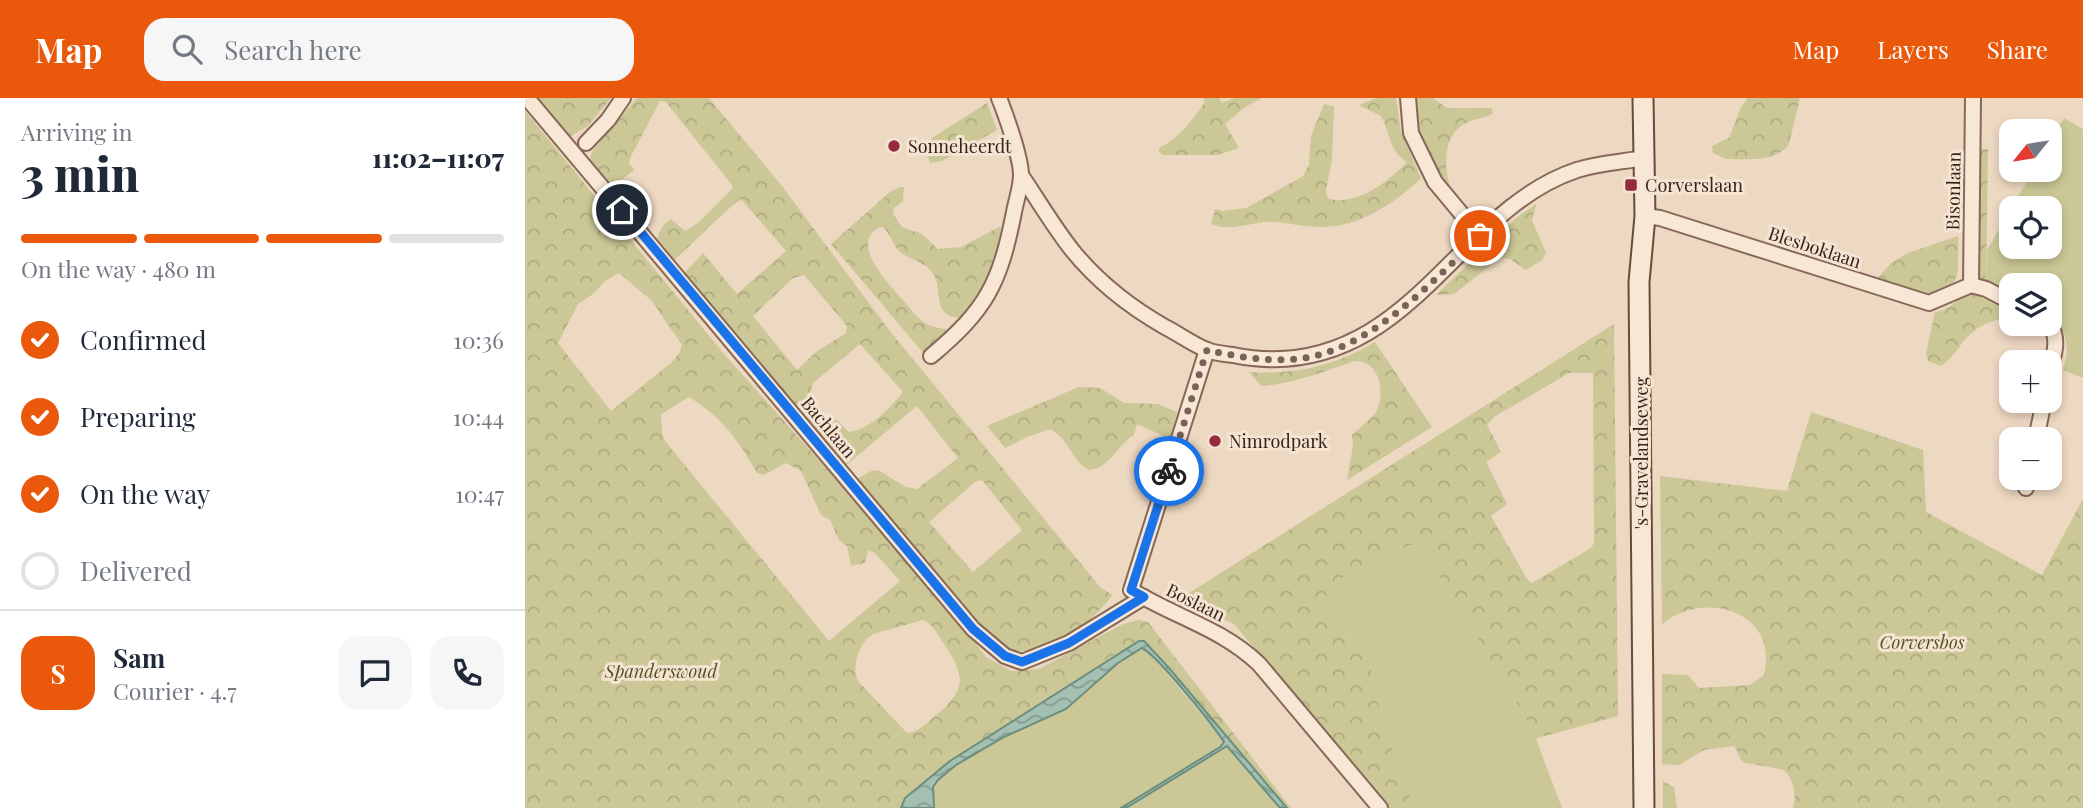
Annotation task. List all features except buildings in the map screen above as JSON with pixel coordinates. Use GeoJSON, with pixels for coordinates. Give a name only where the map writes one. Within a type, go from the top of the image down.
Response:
{"type":"FeatureCollection","features":[{"type":"Feature","properties":{"kind":"street","name":"Bachlaan"},"geometry":{"type":"LineString","coordinates":[[527,98],[973,629],[1005,656],[1022,662],[1069,643],[1144,597]]}},
{"type":"Feature","properties":{"kind":"street"},"geometry":{"type":"LineString","coordinates":[[586,143],[623,98]]}},
{"type":"Feature","properties":{"kind":"street"},"geometry":{"type":"LineString","coordinates":[[999,98],[1021,175],[1072,250],[1107,286],[1141,313],[1207,350],[1244,358],[1280,360],[1329,352],[1370,331],[1409,302],[1515,204],[1576,170],[1644,158]]}},
{"type":"Feature","properties":{"kind":"street"},"geometry":{"type":"LineString","coordinates":[[1408,98],[1411,133],[1435,182],[1480,236]]}},
{"type":"Feature","properties":{"kind":"street","name":"'s-Gravelandseweg"},"geometry":{"type":"LineString","coordinates":[[1643,98],[1645,216],[1639,282],[1644,808]]}},
{"type":"Feature","properties":{"kind":"street","name":"Bisonlaan"},"geometry":{"type":"LineString","coordinates":[[1971,285],[1973,98]]}},
{"type":"Feature","properties":{"kind":"street"},"geometry":{"type":"LineString","coordinates":[[931,356],[960,332],[989,295],[999,272],[1012,225],[1021,175]]}},
{"type":"Feature","properties":{"kind":"street","name":"Blesboklaan"},"geometry":{"type":"LineString","coordinates":[[1645,216],[1660,218],[1929,303],[1971,285]]}},
{"type":"Feature","properties":{"kind":"street"},"geometry":{"type":"LineString","coordinates":[[1971,285],[1999,296]]}},
{"type":"Feature","properties":{"kind":"street","name":"Boslaan"},"geometry":{"type":"LineString","coordinates":[[1207,350],[1131,590],[1222,635],[1247,653],[1380,808]]}},
{"type":"Feature","properties":{"kind":"green space"},"geometry":{"type":"Polygon","coordinates":[[[532,98],[611,98],[588,126],[566,139],[532,98]]]}},
{"type":"Feature","properties":{"kind":"green space"},"geometry":{"type":"Polygon","coordinates":[[[637,98],[709,98],[782,186],[889,330],[1100,587],[1112,596],[1093,617],[1056,644],[1028,651],[1014,650],[994,641],[855,480],[878,470],[906,487],[917,489],[958,458],[917,406],[844,467],[802,418],[815,411],[835,418],[849,432],[857,430],[879,417],[903,392],[860,344],[813,383],[809,396],[794,408],[682,276],[703,253],[737,294],[786,251],[741,199],[671,263],[655,244],[668,221],[671,219],[685,231],[698,223],[732,189],[732,185],[665,101],[660,101],[630,158],[629,163],[634,170],[609,190],[588,165],[593,150],[637,98]],[[804,275],[793,278],[753,316],[797,370],[816,352],[846,333],[847,326],[804,275]],[[982,480],[975,482],[929,522],[973,572],[1022,530],[982,480]]]}},
{"type":"Feature","properties":{"kind":"green space"},"geometry":{"type":"Polygon","coordinates":[[[1203,98],[1219,98],[1222,103],[1235,98],[1262,98],[1245,107],[1225,124],[1239,148],[1217,155],[1163,155],[1159,152],[1159,148],[1173,140],[1190,122],[1205,102],[1203,98]]]}},
{"type":"Feature","properties":{"kind":"green space"},"geometry":{"type":"Polygon","coordinates":[[[1376,98],[1396,98],[1401,132],[1421,178],[1399,197],[1375,213],[1333,226],[1313,227],[1276,222],[1235,227],[1211,224],[1215,209],[1222,211],[1246,208],[1303,176],[1309,165],[1311,136],[1324,104],[1334,107],[1332,160],[1326,190],[1329,199],[1351,199],[1382,184],[1407,162],[1393,147],[1381,116],[1359,105],[1376,98]]]}},
{"type":"Feature","properties":{"kind":"green space"},"geometry":{"type":"Polygon","coordinates":[[[1410,98],[1433,98],[1447,108],[1492,108],[1493,114],[1466,123],[1452,136],[1446,166],[1453,195],[1436,172],[1425,150],[1410,98]]]}},
{"type":"Feature","properties":{"kind":"green space"},"geometry":{"type":"Polygon","coordinates":[[[1748,98],[1800,98],[1789,144],[1776,154],[1760,159],[1726,159],[1713,153],[1712,146],[1729,138],[1741,107],[1748,98]]]}},
{"type":"Feature","properties":{"kind":"green space"},"geometry":{"type":"Polygon","coordinates":[[[987,103],[997,130],[942,161],[930,163],[927,154],[932,138],[987,103]]]}},
{"type":"Feature","properties":{"kind":"green space","name":"Spanderswoud"},"geometry":{"type":"Polygon","coordinates":[[[525,111],[724,354],[886,535],[986,657],[1012,671],[1039,669],[1123,624],[1138,620],[1148,622],[1291,808],[1287,808],[1169,668],[1142,641],[1037,706],[931,781],[926,808],[525,808],[525,111]],[[619,273],[578,304],[558,343],[611,411],[672,362],[682,345],[651,300],[619,273]],[[689,397],[661,414],[665,441],[829,641],[900,581],[875,553],[868,550],[865,563],[851,566],[847,546],[839,540],[830,520],[821,515],[801,471],[786,463],[764,475],[757,473],[728,430],[689,397]],[[923,620],[873,634],[860,648],[855,668],[858,681],[907,733],[915,731],[945,708],[952,699],[960,683],[957,666],[935,630],[923,620]]]}},
{"type":"Feature","properties":{"kind":"green space"},"geometry":{"type":"Polygon","coordinates":[[[2064,118],[2083,129],[2083,378],[2063,370],[2067,347],[2062,330],[2062,273],[1999,273],[1999,291],[1986,285],[1987,250],[1999,230],[1999,259],[2062,259],[2062,196],[2018,196],[2027,182],[2062,182],[2064,118]]]}},
{"type":"Feature","properties":{"kind":"green space"},"geometry":{"type":"Polygon","coordinates":[[[1972,149],[1988,149],[1986,284],[1977,280],[1972,149]]]}},
{"type":"Feature","properties":{"kind":"green space"},"geometry":{"type":"Polygon","coordinates":[[[904,187],[903,201],[894,208],[893,214],[902,227],[922,234],[938,249],[961,247],[1001,226],[989,275],[963,318],[952,316],[941,307],[937,284],[929,269],[900,252],[884,228],[880,227],[871,234],[869,253],[889,284],[922,321],[931,326],[951,330],[925,355],[831,244],[890,192],[904,187]]]}},
{"type":"Feature","properties":{"kind":"green space"},"geometry":{"type":"Polygon","coordinates":[[[1537,203],[1532,220],[1546,253],[1542,260],[1526,270],[1510,259],[1500,258],[1454,294],[1436,295],[1515,219],[1537,203]]]}},
{"type":"Feature","properties":{"kind":"green space"},"geometry":{"type":"Polygon","coordinates":[[[1958,236],[1957,274],[1952,285],[1944,292],[1921,294],[1876,280],[1891,263],[1908,253],[1958,236]]]}},
{"type":"Feature","properties":{"kind":"green space"},"geometry":{"type":"Polygon","coordinates":[[[1970,292],[1999,306],[1999,320],[1976,330],[1941,366],[1928,361],[1926,353],[1935,312],[1947,308],[1970,292]]]}},
{"type":"Feature","properties":{"kind":"green space"},"geometry":{"type":"Polygon","coordinates":[[[1614,324],[1618,716],[1538,738],[1424,551],[1415,545],[1407,546],[1367,564],[1337,582],[1330,588],[1326,601],[1326,609],[1370,664],[1383,725],[1414,808],[1388,808],[1234,624],[1219,617],[1178,610],[1175,602],[1614,324]],[[1569,373],[1494,417],[1487,425],[1501,452],[1486,462],[1507,504],[1491,516],[1527,579],[1532,583],[1591,548],[1594,543],[1593,373],[1569,373]]]}},
{"type":"Feature","properties":{"kind":"green space"},"geometry":{"type":"Polygon","coordinates":[[[1375,342],[1432,427],[1347,480],[1353,446],[1352,435],[1374,414],[1379,405],[1379,379],[1370,366],[1355,361],[1297,380],[1261,386],[1249,372],[1282,372],[1314,367],[1345,357],[1375,342]]]}},
{"type":"Feature","properties":{"kind":"green space"},"geometry":{"type":"Polygon","coordinates":[[[1079,387],[1100,388],[1124,403],[1158,404],[1177,412],[1170,439],[1137,424],[1134,435],[1108,461],[1089,470],[1078,461],[1062,438],[1050,429],[1005,448],[987,426],[1079,387]]]}},
{"type":"Feature","properties":{"kind":"green space","name":"Corversbos"},"geometry":{"type":"Polygon","coordinates":[[[1811,412],[1923,450],[1926,512],[2042,575],[2083,499],[2083,808],[1793,808],[1794,789],[1785,771],[1743,762],[1734,746],[1704,750],[1679,765],[1662,764],[1662,674],[1688,675],[1699,688],[1750,685],[1764,675],[1766,653],[1761,635],[1750,622],[1735,612],[1698,608],[1679,614],[1662,624],[1660,476],[1787,491],[1811,412]]]}},
{"type":"Feature","properties":{"kind":"green space"},"geometry":{"type":"Polygon","coordinates":[[[1415,545],[1424,551],[1538,738],[1536,739],[1562,808],[1414,808],[1383,725],[1370,664],[1326,609],[1326,604],[1330,588],[1345,576],[1366,564],[1415,545]]]}},
{"type":"Feature","properties":{"kind":"green space"},"geometry":{"type":"Polygon","coordinates":[[[1138,648],[1149,652],[1223,740],[1220,747],[1121,808],[934,808],[933,788],[938,780],[956,765],[1004,737],[1066,709],[1138,648]]]}},
{"type":"Feature","properties":{"kind":"green space"},"geometry":{"type":"Polygon","coordinates":[[[1228,746],[1280,808],[1126,808],[1228,746]]]}},
{"type":"Feature","properties":{"kind":"green space"},"geometry":{"type":"Polygon","coordinates":[[[1663,781],[1674,787],[1677,808],[1663,808],[1663,781]]]}},
{"type":"Feature","properties":{"kind":"water"},"geometry":{"type":"Polygon","coordinates":[[[1139,641],[1144,641],[1169,668],[1287,808],[1280,808],[1227,746],[1126,808],[1121,808],[1224,742],[1172,676],[1142,648],[1118,663],[1066,709],[1004,737],[956,765],[933,787],[934,808],[901,808],[905,798],[950,761],[1139,641]]]}},
{"type":"Feature","properties":{"kind":"way so far"},"geometry":{"type":"LineString","coordinates":[[1169,471],[1207,350],[1244,358],[1280,360],[1329,352],[1370,331],[1409,302],[1480,236]]}},
{"type":"Feature","properties":{"kind":"place","name":"Sonneheerdt"},"geometry":{"type":"Point","coordinates":[894,146]}},
{"type":"Feature","properties":{"kind":"place","name":"Corverslaan"},"geometry":{"type":"Point","coordinates":[1631,185]}},
{"type":"Feature","properties":{"kind":"place","name":"Nimrodpark"},"geometry":{"type":"Point","coordinates":[1215,441]}},
{"type":"Feature","properties":{"kind":"route"},"geometry":{"type":"LineString","coordinates":[[622,210],[973,629],[1005,656],[1022,662],[1069,643],[1144,597],[1131,590],[1169,471]]}}]}
